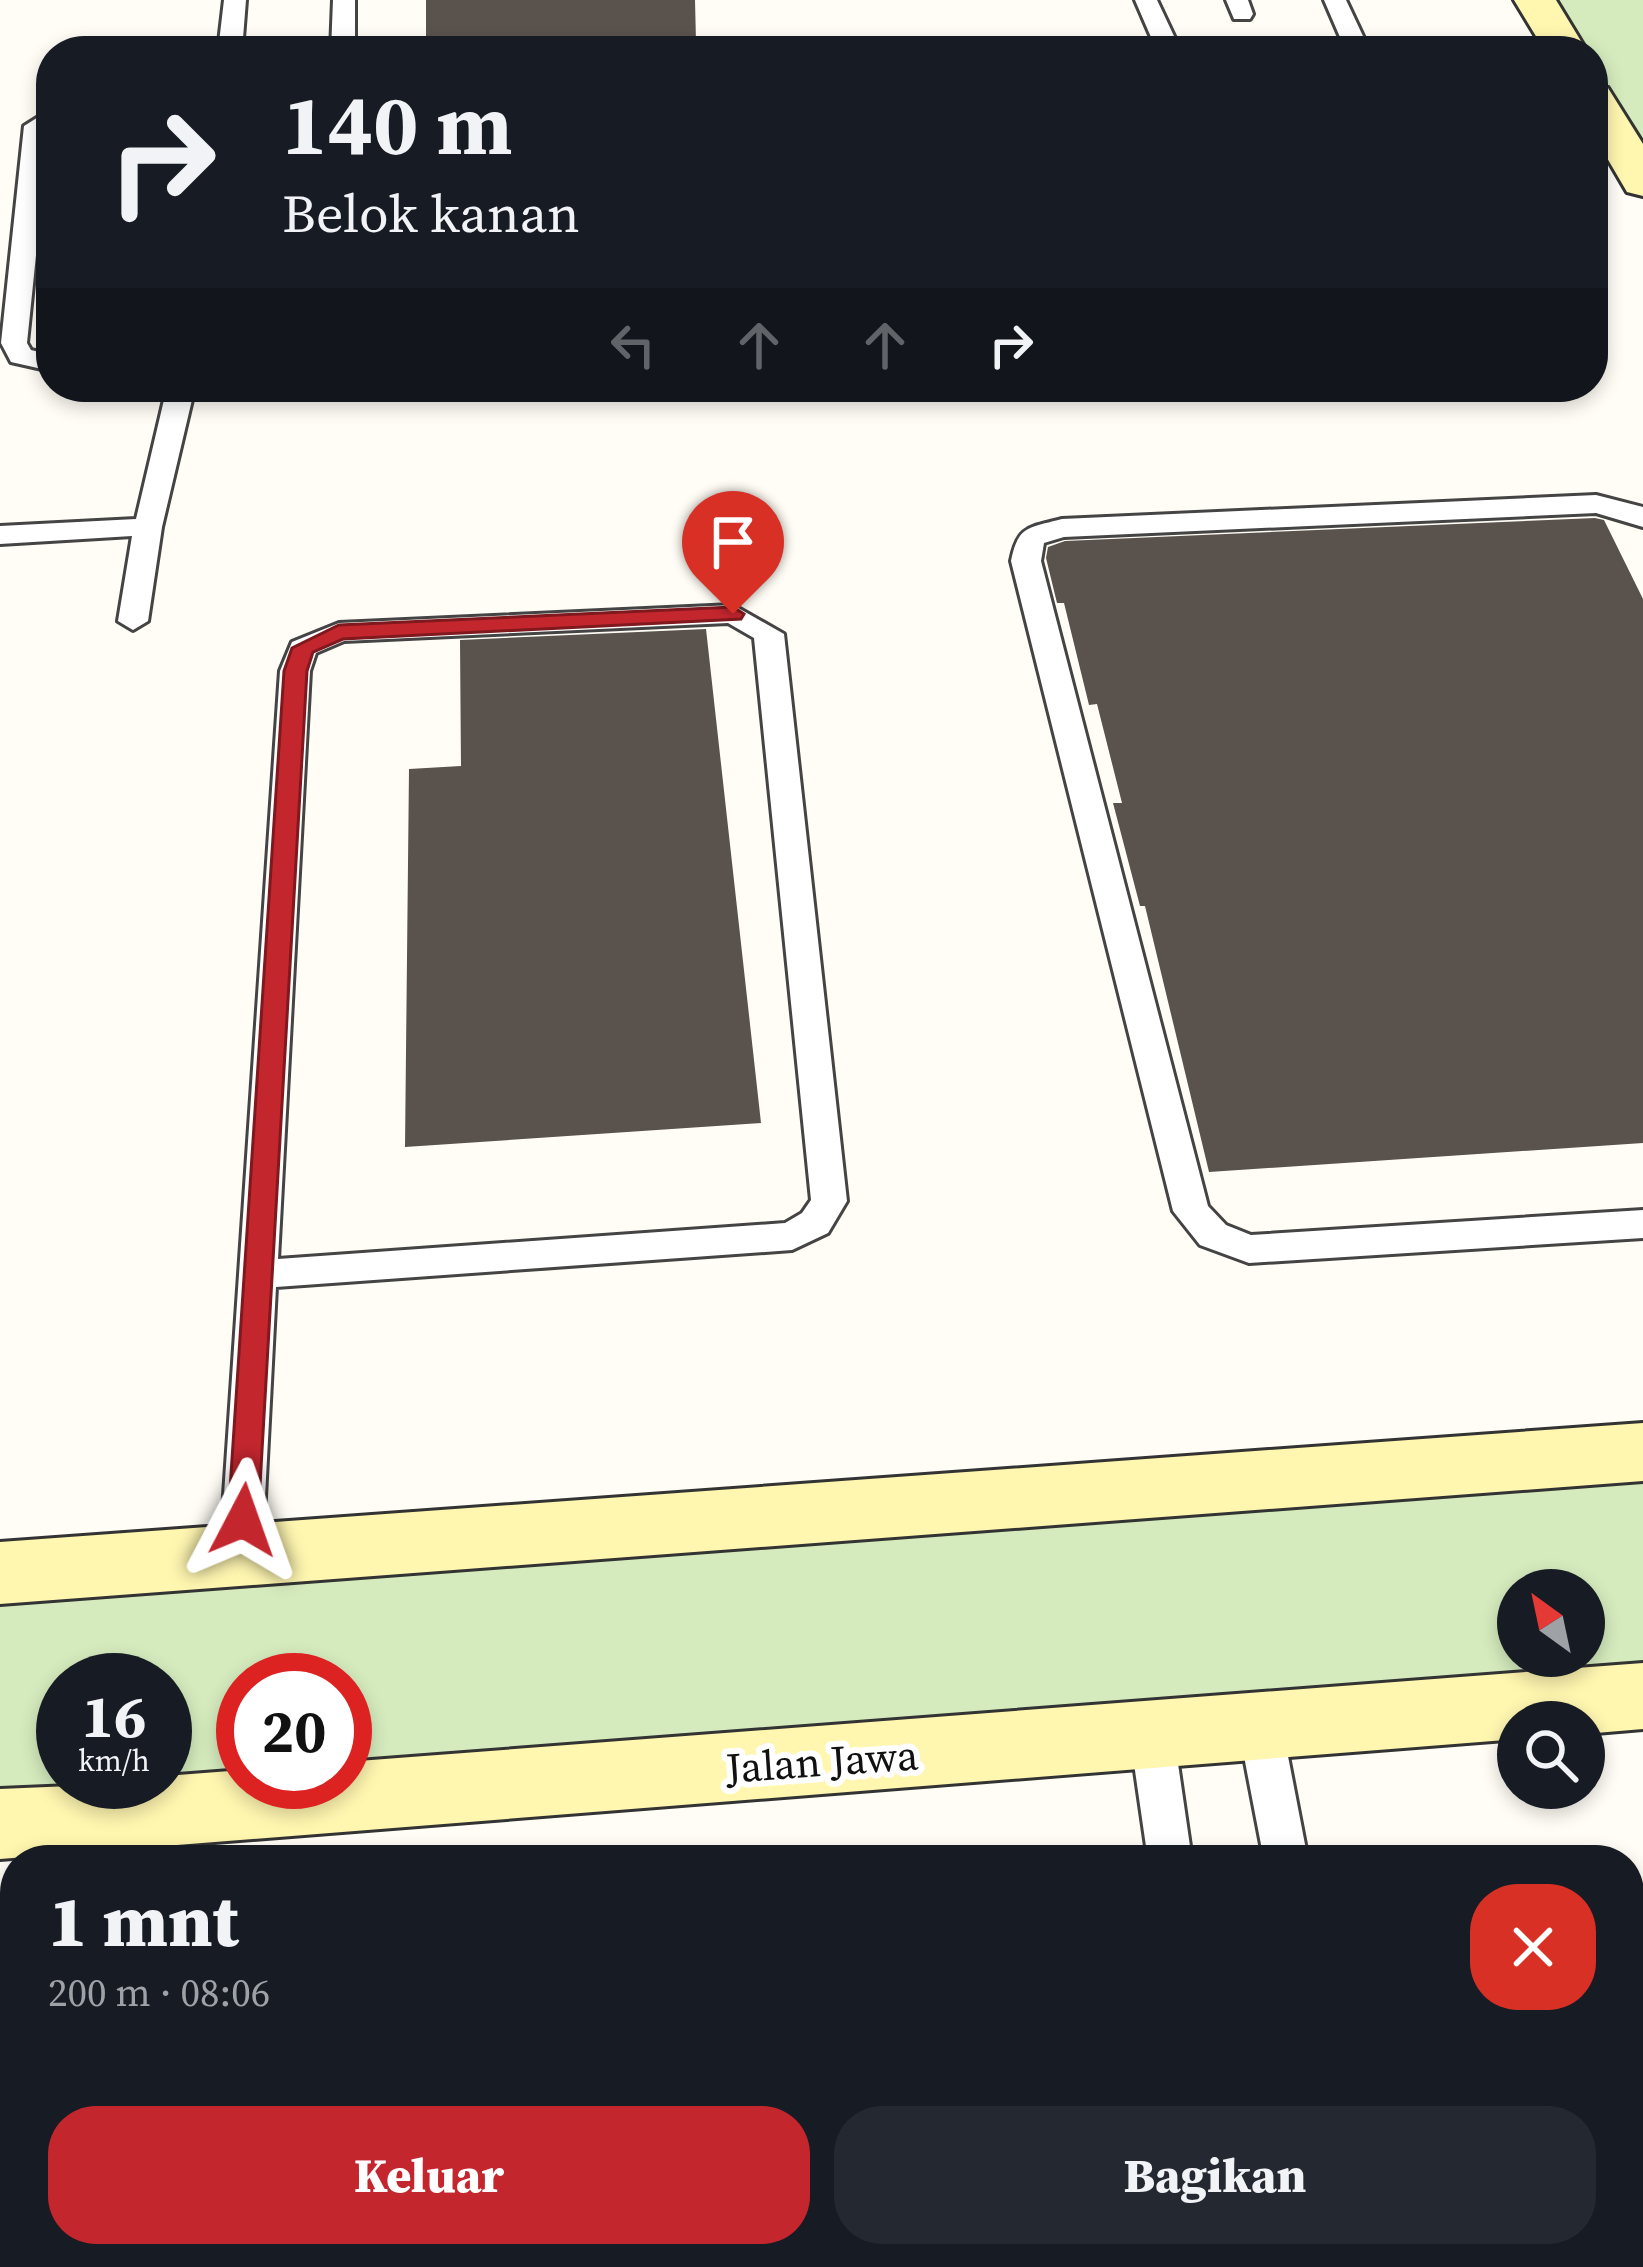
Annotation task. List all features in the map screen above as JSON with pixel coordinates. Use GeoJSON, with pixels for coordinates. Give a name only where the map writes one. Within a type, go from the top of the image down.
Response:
{"type":"FeatureCollection","features":[{"type":"Feature","properties":{"kind":"street"},"geometry":{"type":"LineString","coordinates":[[1535,0],[1557,36]]}},
{"type":"Feature","properties":{"kind":"street"},"geometry":{"type":"LineString","coordinates":[[1608,122],[1643,182]]}},
{"type":"Feature","properties":{"kind":"street"},"geometry":{"type":"LineString","coordinates":[[0,1574],[1643,1451]]}},
{"type":"Feature","properties":{"kind":"street","name":"Jalan Jawa"},"geometry":{"type":"LineString","coordinates":[[0,1824],[1643,1696]]}},
{"type":"Feature","properties":{"kind":"lane"},"geometry":{"type":"LineString","coordinates":[[231,36],[235,0]]}},
{"type":"Feature","properties":{"kind":"lane"},"geometry":{"type":"LineString","coordinates":[[343,36],[344,0]]}},
{"type":"Feature","properties":{"kind":"lane"},"geometry":{"type":"LineString","coordinates":[[1146,0],[1162,36]]}},
{"type":"Feature","properties":{"kind":"lane"},"geometry":{"type":"LineString","coordinates":[[1335,0],[1351,36]]}},
{"type":"Feature","properties":{"kind":"lane"},"geometry":{"type":"LineString","coordinates":[[36,126],[14,344],[20,356],[36,360]]}},
{"type":"Feature","properties":{"kind":"lane"},"geometry":{"type":"LineString","coordinates":[[133,621],[148,527],[177,402]]}},
{"type":"Feature","properties":{"kind":"lane"},"geometry":{"type":"LineString","coordinates":[[1643,518],[1620,507],[1596,504],[1062,528],[1030,538],[1027,561],[1191,1211],[1213,1235],[1249,1249],[1643,1224]]}},
{"type":"Feature","properties":{"kind":"lane"},"geometry":{"type":"LineString","coordinates":[[0,535],[148,527]]}},
{"type":"Feature","properties":{"kind":"lane"},"geometry":{"type":"LineString","coordinates":[[241,1554],[296,671],[303,648],[339,632],[733,614],[756,622],[769,634],[829,1201],[815,1223],[792,1236],[260,1274]]}},
{"type":"Feature","properties":{"kind":"lane"},"geometry":{"type":"LineString","coordinates":[[1260,1725],[1283,1845]]}},
{"type":"Feature","properties":{"kind":"lane"},"geometry":{"type":"LineString","coordinates":[[1152,1736],[1168,1845]]}},
{"type":"Feature","properties":{"kind":"green space"},"geometry":{"type":"Polygon","coordinates":[[[1533,0],[1643,0],[1643,182],[1608,124],[1608,36],[1555,36],[1533,0]]]}},
{"type":"Feature","properties":{"kind":"green space"},"geometry":{"type":"Polygon","coordinates":[[[1643,1456],[1643,1697],[1497,1701],[1497,1708],[372,1794],[372,1653],[216,1653],[216,1806],[192,1808],[192,1653],[36,1653],[36,1809],[183,1809],[0,1823],[0,1577],[1643,1456]]]}},
{"type":"Feature","properties":{"kind":"building"},"geometry":{"type":"Polygon","coordinates":[[[426,0],[695,0],[696,36],[426,36],[426,0]]]}},
{"type":"Feature","properties":{"kind":"building"},"geometry":{"type":"Polygon","coordinates":[[[1604,520],[1643,599],[1643,1143],[1209,1172],[1145,906],[1140,906],[1113,803],[1122,803],[1097,704],[1089,705],[1064,603],[1057,603],[1046,558],[1048,547],[1065,541],[1604,520]]]}},
{"type":"Feature","properties":{"kind":"building"},"geometry":{"type":"Polygon","coordinates":[[[706,629],[761,1123],[405,1147],[409,769],[461,766],[460,640],[706,629]]]}},
{"type":"Feature","properties":{"kind":"route"},"geometry":{"type":"LineString","coordinates":[[243,1520],[296,671],[303,648],[339,632],[733,614]]}}]}
